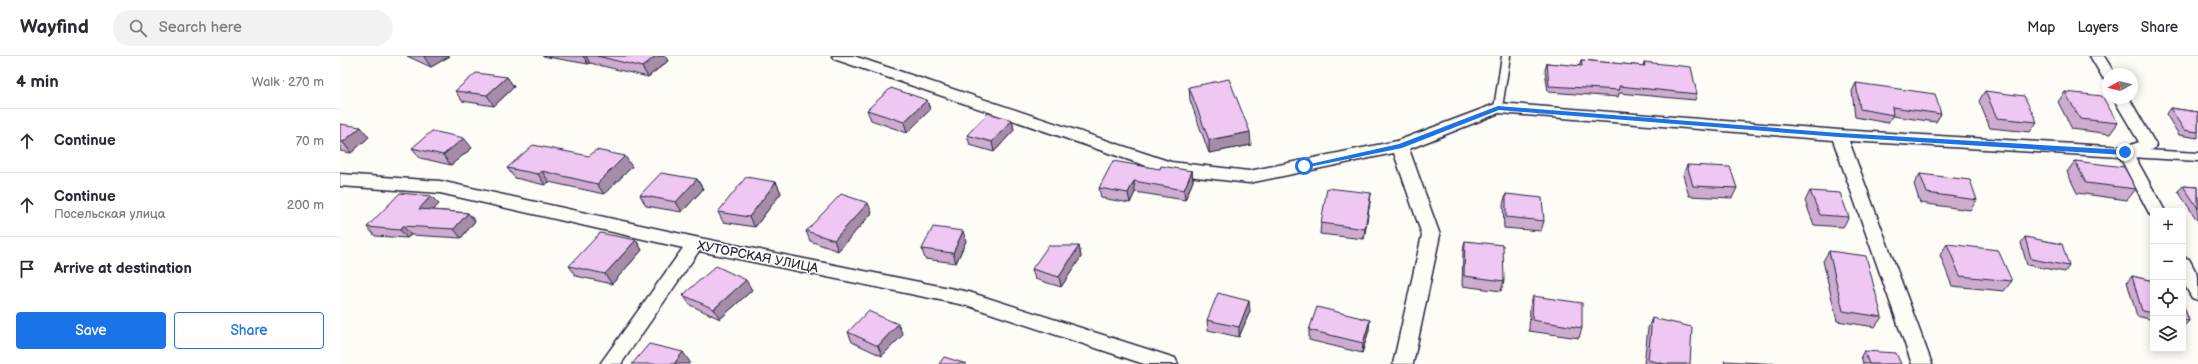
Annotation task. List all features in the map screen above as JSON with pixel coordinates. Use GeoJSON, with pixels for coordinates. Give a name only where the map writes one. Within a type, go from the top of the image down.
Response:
{"type":"FeatureCollection","features":[{"type":"Feature","properties":{"kind":"street"},"geometry":{"type":"LineString","coordinates":[[839,56],[1170,168],[1249,177],[1400,146],[1498,108],[1839,135],[2125,152],[2148,145],[2124,104]]}},
{"type":"Feature","properties":{"kind":"street"},"geometry":{"type":"LineString","coordinates":[[2098,56],[2104,68]]}},
{"type":"Feature","properties":{"kind":"street"},"geometry":{"type":"LineString","coordinates":[[1839,135],[1922,364]]}},
{"type":"Feature","properties":{"kind":"street"},"geometry":{"type":"LineString","coordinates":[[1400,146],[1430,235],[1403,364]]}},
{"type":"Feature","properties":{"kind":"street"},"geometry":{"type":"LineString","coordinates":[[2125,152],[2154,208]]}},
{"type":"Feature","properties":{"kind":"street","name":"ХУТОРСКАЯ УЛИЦА"},"geometry":{"type":"LineString","coordinates":[[340,180],[440,187],[695,244],[969,299],[1168,364]]}},
{"type":"Feature","properties":{"kind":"street"},"geometry":{"type":"LineString","coordinates":[[610,364],[695,244]]}},
{"type":"Feature","properties":{"kind":"street"},"geometry":{"type":"LineString","coordinates":[[2186,270],[2198,293]]}},
{"type":"Feature","properties":{"kind":"lane"},"geometry":{"type":"LineString","coordinates":[[1498,108],[1506,56]]}},
{"type":"Feature","properties":{"kind":"lane"},"geometry":{"type":"LineString","coordinates":[[2125,152],[2198,157]]}},
{"type":"Feature","properties":{"kind":"building"},"geometry":{"type":"Polygon","coordinates":[[[597,56],[656,56],[642,67],[597,56]]]}},
{"type":"Feature","properties":{"kind":"building"},"geometry":{"type":"Polygon","coordinates":[[[1581,60],[1645,66],[1644,62],[1691,67],[1697,94],[1619,86],[1620,90],[1549,86],[1547,63],[1582,66],[1581,60]]]}},
{"type":"Feature","properties":{"kind":"building"},"geometry":{"type":"Polygon","coordinates":[[[476,73],[507,77],[487,95],[455,91],[476,73]]]}},
{"type":"Feature","properties":{"kind":"building"},"geometry":{"type":"Polygon","coordinates":[[[1229,79],[1250,132],[1209,140],[1189,87],[1229,79]]]}},
{"type":"Feature","properties":{"kind":"building"},"geometry":{"type":"Polygon","coordinates":[[[1856,83],[1935,94],[1941,114],[1892,107],[1893,115],[1860,109],[1856,83]]]}},
{"type":"Feature","properties":{"kind":"building"},"geometry":{"type":"Polygon","coordinates":[[[891,88],[927,100],[904,122],[867,110],[891,88]]]}},
{"type":"Feature","properties":{"kind":"building"},"geometry":{"type":"Polygon","coordinates":[[[1985,91],[2024,96],[2037,122],[1997,118],[1985,91]]]}},
{"type":"Feature","properties":{"kind":"building"},"geometry":{"type":"Polygon","coordinates":[[[2065,92],[2102,96],[2102,104],[2107,104],[2118,123],[2080,119],[2065,92]]]}},
{"type":"Feature","properties":{"kind":"building"},"geometry":{"type":"Polygon","coordinates":[[[2170,108],[2198,112],[2198,132],[2184,130],[2170,108]]]}},
{"type":"Feature","properties":{"kind":"building"},"geometry":{"type":"Polygon","coordinates":[[[988,113],[1012,120],[992,142],[967,135],[988,113]]]}},
{"type":"Feature","properties":{"kind":"building"},"geometry":{"type":"Polygon","coordinates":[[[340,124],[361,127],[343,142],[340,142],[340,124]]]}},
{"type":"Feature","properties":{"kind":"building"},"geometry":{"type":"Polygon","coordinates":[[[432,131],[464,138],[443,155],[412,148],[432,131]]]}},
{"type":"Feature","properties":{"kind":"building"},"geometry":{"type":"Polygon","coordinates":[[[533,145],[589,156],[596,150],[625,156],[597,184],[542,171],[538,174],[507,168],[533,145]]]}},
{"type":"Feature","properties":{"kind":"building"},"geometry":{"type":"Polygon","coordinates":[[[1113,161],[1160,169],[1161,166],[1192,171],[1184,190],[1134,181],[1128,193],[1099,188],[1113,161]]]}},
{"type":"Feature","properties":{"kind":"building"},"geometry":{"type":"Polygon","coordinates":[[[2075,161],[2124,167],[2136,189],[2086,183],[2075,161]]]}},
{"type":"Feature","properties":{"kind":"building"},"geometry":{"type":"Polygon","coordinates":[[[1687,165],[1730,167],[1737,188],[1693,186],[1687,165]]]}},
{"type":"Feature","properties":{"kind":"building"},"geometry":{"type":"Polygon","coordinates":[[[661,173],[697,179],[676,202],[640,195],[661,173]]]}},
{"type":"Feature","properties":{"kind":"building"},"geometry":{"type":"Polygon","coordinates":[[[1920,174],[1970,180],[1977,200],[1927,193],[1920,174]]]}},
{"type":"Feature","properties":{"kind":"building"},"geometry":{"type":"Polygon","coordinates":[[[746,177],[776,182],[749,217],[718,212],[746,177]]]}},
{"type":"Feature","properties":{"kind":"building"},"geometry":{"type":"Polygon","coordinates":[[[2183,186],[2198,187],[2198,208],[2183,186]]]}},
{"type":"Feature","properties":{"kind":"building"},"geometry":{"type":"Polygon","coordinates":[[[1327,188],[1371,193],[1365,229],[1321,223],[1327,188]]]}},
{"type":"Feature","properties":{"kind":"building"},"geometry":{"type":"Polygon","coordinates":[[[1810,191],[1840,193],[1849,217],[1820,215],[1810,191]]]}},
{"type":"Feature","properties":{"kind":"building"},"geometry":{"type":"Polygon","coordinates":[[[400,193],[431,196],[419,209],[468,213],[454,229],[403,226],[400,230],[367,227],[400,193]]]}},
{"type":"Feature","properties":{"kind":"building"},"geometry":{"type":"Polygon","coordinates":[[[841,194],[868,203],[834,240],[806,231],[841,194]]]}},
{"type":"Feature","properties":{"kind":"building"},"geometry":{"type":"Polygon","coordinates":[[[1506,194],[1542,198],[1544,221],[1506,217],[1506,194]]]}},
{"type":"Feature","properties":{"kind":"building"},"geometry":{"type":"Polygon","coordinates":[[[933,227],[963,231],[953,253],[922,249],[933,227]]]}},
{"type":"Feature","properties":{"kind":"building"},"geometry":{"type":"Polygon","coordinates":[[[600,233],[636,240],[605,274],[569,266],[600,233]]]}},
{"type":"Feature","properties":{"kind":"building"},"geometry":{"type":"Polygon","coordinates":[[[2025,237],[2062,244],[2069,266],[2031,259],[2025,237]]]}},
{"type":"Feature","properties":{"kind":"building"},"geometry":{"type":"Polygon","coordinates":[[[1465,241],[1503,245],[1504,281],[1464,276],[1465,241]]]}},
{"type":"Feature","properties":{"kind":"building"},"geometry":{"type":"Polygon","coordinates":[[[1947,244],[1998,250],[2012,281],[1960,276],[1947,244]]]}},
{"type":"Feature","properties":{"kind":"building"},"geometry":{"type":"Polygon","coordinates":[[[1048,246],[1079,246],[1059,277],[1032,269],[1048,246]]]}},
{"type":"Feature","properties":{"kind":"building"},"geometry":{"type":"Polygon","coordinates":[[[1829,251],[1866,256],[1882,317],[1843,311],[1829,251]]]}},
{"type":"Feature","properties":{"kind":"building"},"geometry":{"type":"Polygon","coordinates":[[[716,266],[746,280],[714,309],[683,295],[716,266]]]}},
{"type":"Feature","properties":{"kind":"building"},"geometry":{"type":"Polygon","coordinates":[[[2132,276],[2150,280],[2150,312],[2142,311],[2132,276]]]}},
{"type":"Feature","properties":{"kind":"building"},"geometry":{"type":"Polygon","coordinates":[[[1218,293],[1249,301],[1239,327],[1207,320],[1218,293]]]}},
{"type":"Feature","properties":{"kind":"building"},"geometry":{"type":"Polygon","coordinates":[[[1533,296],[1582,303],[1582,328],[1532,320],[1533,296]]]}},
{"type":"Feature","properties":{"kind":"building"},"geometry":{"type":"Polygon","coordinates":[[[1317,307],[1370,320],[1363,343],[1309,330],[1317,307]]]}},
{"type":"Feature","properties":{"kind":"building"},"geometry":{"type":"Polygon","coordinates":[[[868,311],[898,324],[878,346],[848,332],[868,311]]]}},
{"type":"Feature","properties":{"kind":"building"},"geometry":{"type":"Polygon","coordinates":[[[2186,312],[2189,321],[2186,320],[2186,312]]]}},
{"type":"Feature","properties":{"kind":"building"},"geometry":{"type":"Polygon","coordinates":[[[1652,318],[1692,327],[1690,364],[1665,364],[1648,360],[1652,318]]]}},
{"type":"Feature","properties":{"kind":"building"},"geometry":{"type":"Polygon","coordinates":[[[649,344],[683,352],[674,364],[632,364],[649,344]]]}},
{"type":"Feature","properties":{"kind":"building"},"geometry":{"type":"Polygon","coordinates":[[[1864,351],[1896,353],[1901,364],[1869,364],[1864,351]]]}},
{"type":"Feature","properties":{"kind":"building"},"geometry":{"type":"Polygon","coordinates":[[[944,357],[967,364],[939,364],[944,357]]]}},
{"type":"Feature","properties":{"kind":"building"},"geometry":{"type":"Polygon","coordinates":[[[1724,361],[1779,364],[1725,364],[1724,361]]]}},
{"type":"Feature","properties":{"kind":"route"},"geometry":{"type":"LineString","coordinates":[[1304,166],[1400,146],[1498,108],[1839,135],[2125,152]]}}]}
